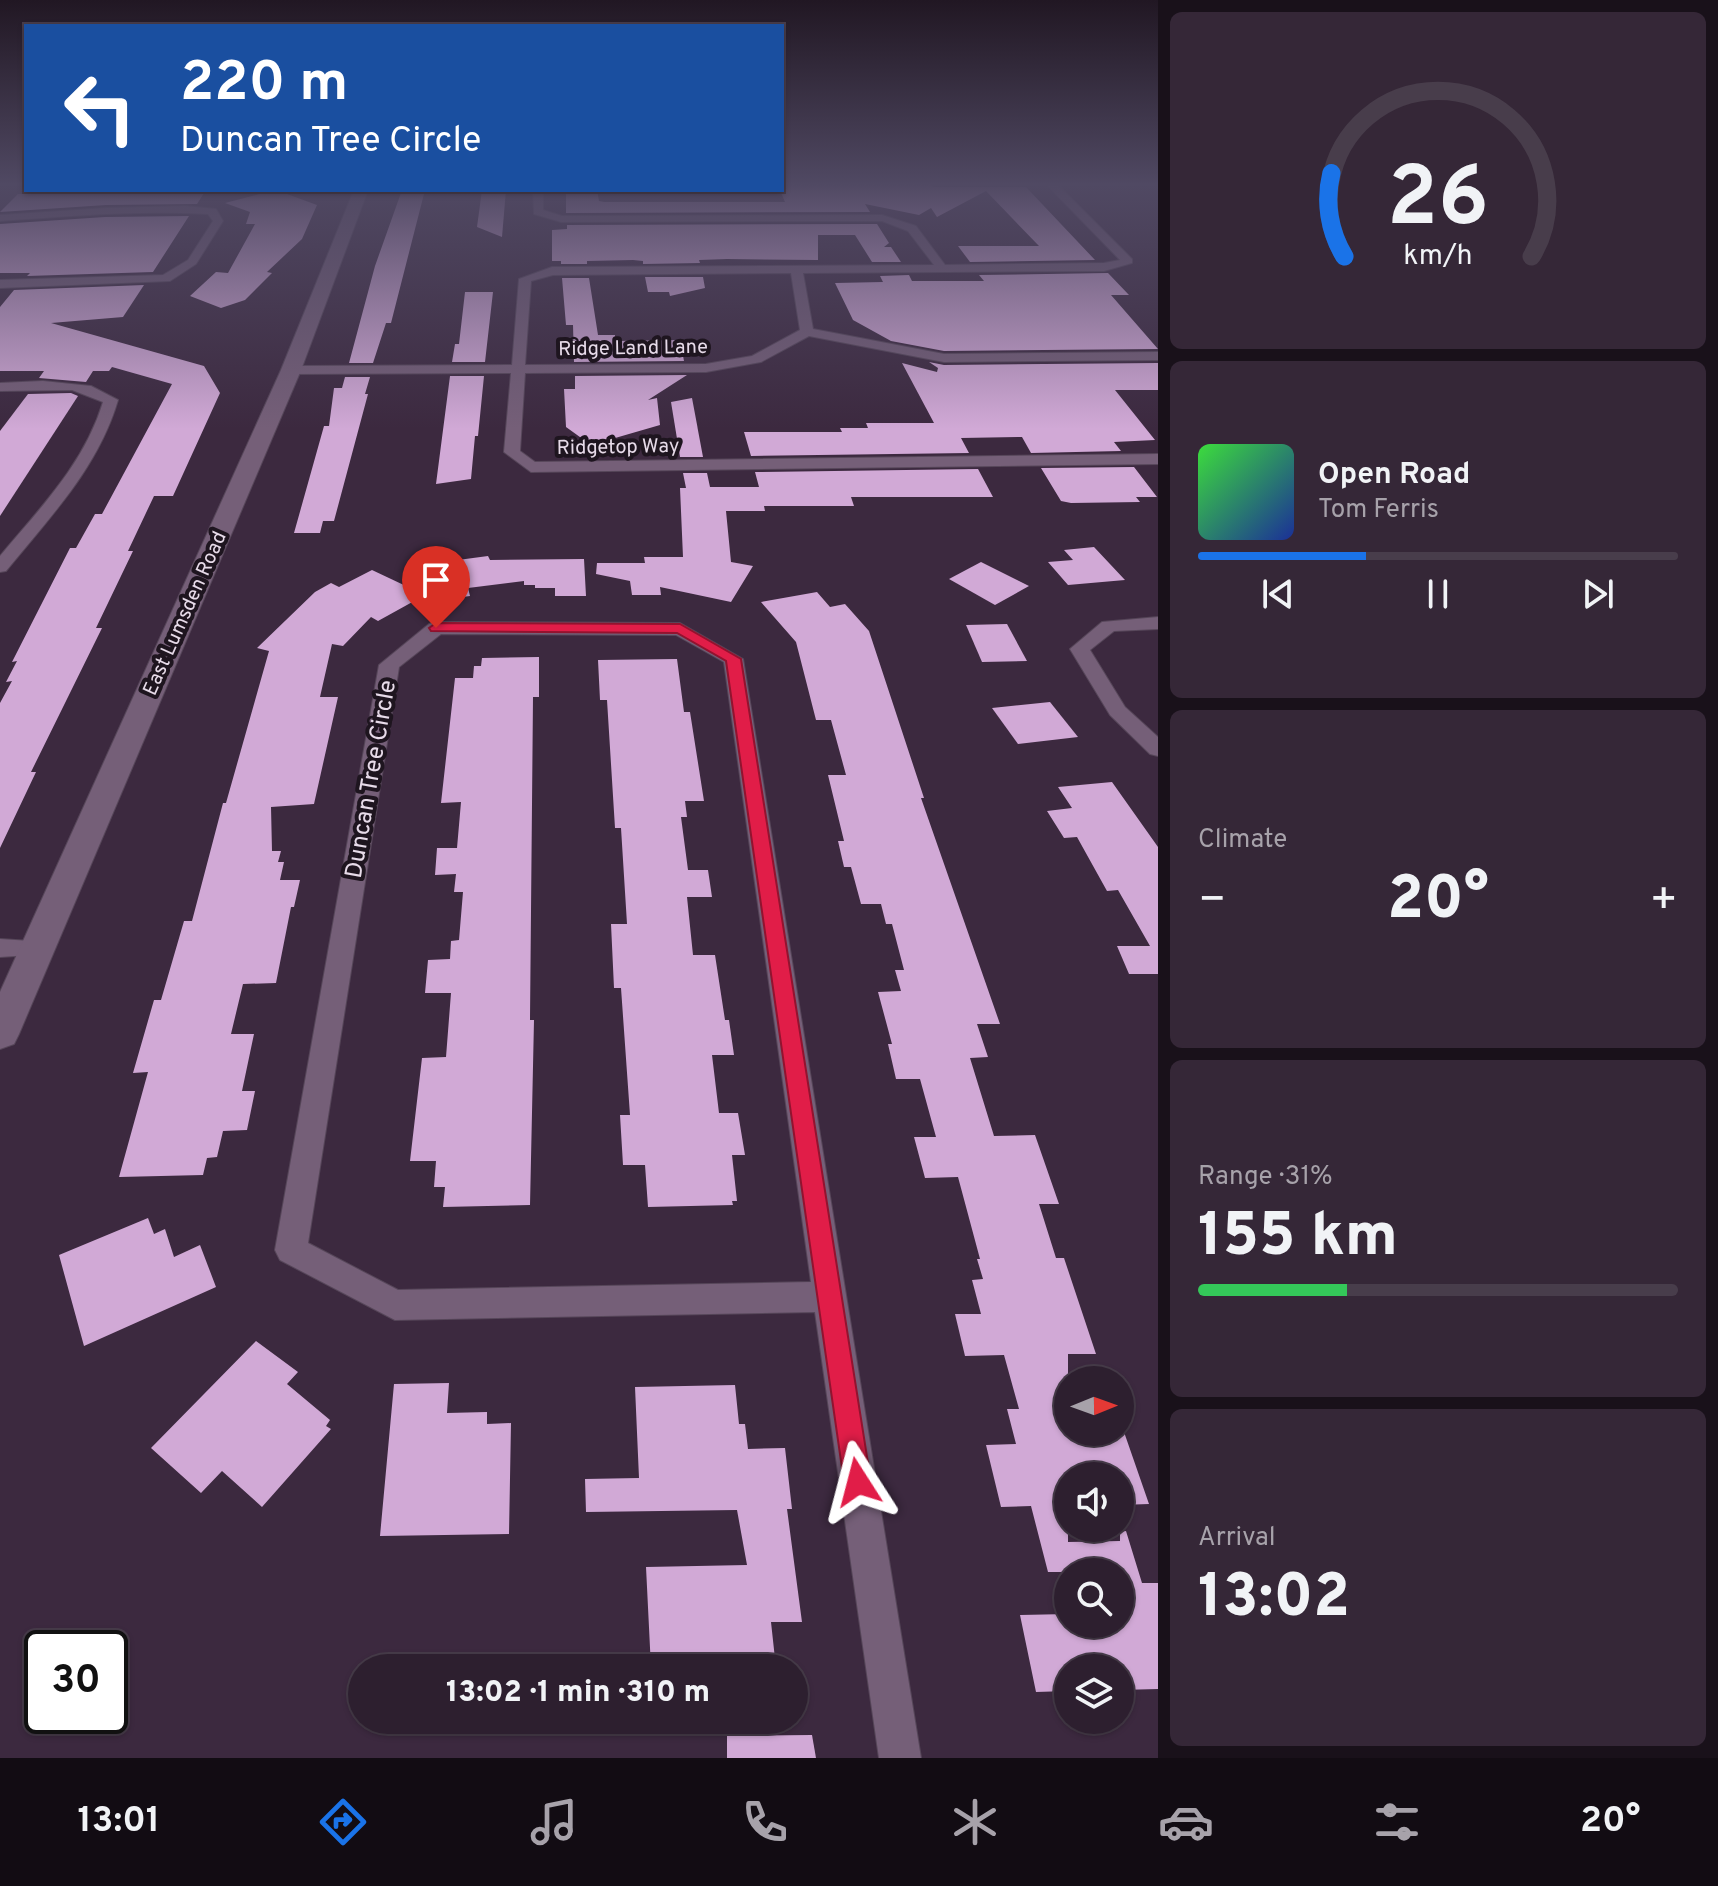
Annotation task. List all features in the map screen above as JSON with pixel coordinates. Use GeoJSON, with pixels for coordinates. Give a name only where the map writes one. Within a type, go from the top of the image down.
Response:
{"type":"FeatureCollection","features":[{"type":"Feature","properties":{"kind":"street"},"geometry":{"type":"LineString","coordinates":[[0,284],[166,278],[187,265]]}},
{"type":"Feature","properties":{"kind":"street","name":"East Lumsden Road"},"geometry":{"type":"LineString","coordinates":[[0,1034],[291,370],[332,265]]}},
{"type":"Feature","properties":{"kind":"street","name":"Ridgetop Way"},"geometry":{"type":"LineString","coordinates":[[1112,265],[552,271],[525,279],[512,452],[531,467],[1158,459]]}},
{"type":"Feature","properties":{"kind":"street"},"geometry":{"type":"LineString","coordinates":[[796,268],[807,332],[944,358],[1158,356]]}},
{"type":"Feature","properties":{"kind":"street","name":"Ridge Land Lane"},"geometry":{"type":"LineString","coordinates":[[291,370],[706,368],[756,359],[807,332]]}},
{"type":"Feature","properties":{"kind":"street"},"geometry":{"type":"LineString","coordinates":[[0,387],[69,385],[97,391],[111,400],[105,426],[83,464],[0,567]]}},
{"type":"Feature","properties":{"kind":"street"},"geometry":{"type":"LineString","coordinates":[[1158,623],[1109,626],[1080,649],[1117,711],[1158,749]]}},
{"type":"Feature","properties":{"kind":"street","name":"Duncan Tree Circle"},"geometry":{"type":"LineString","coordinates":[[829,1297],[395,1305],[291,1250],[389,665],[436,628],[680,629],[733,659],[900,1758]]}},
{"type":"Feature","properties":{"kind":"street"},"geometry":{"type":"LineString","coordinates":[[0,948],[37,948]]}},
{"type":"Feature","properties":{"kind":"building"},"geometry":{"type":"Polygon","coordinates":[[[0,265],[157,265],[153,272],[27,276],[30,273],[0,273],[0,265]]]}},
{"type":"Feature","properties":{"kind":"building"},"geometry":{"type":"Polygon","coordinates":[[[232,265],[274,265],[267,272],[272,273],[245,300],[221,308],[190,296],[216,272],[228,273],[232,265]]]}},
{"type":"Feature","properties":{"kind":"building"},"geometry":{"type":"Polygon","coordinates":[[[406,265],[391,323],[386,323],[373,363],[349,363],[375,266],[406,265]]]}},
{"type":"Feature","properties":{"kind":"building"},"geometry":{"type":"Polygon","coordinates":[[[1108,273],[1129,295],[1111,295],[1158,349],[944,351],[891,341],[853,320],[835,283],[883,282],[880,276],[909,275],[912,281],[984,281],[979,275],[1108,273]]]}},
{"type":"Feature","properties":{"kind":"building"},"geometry":{"type":"Polygon","coordinates":[[[645,277],[703,277],[705,288],[670,296],[669,292],[648,292],[645,277]]]}},
{"type":"Feature","properties":{"kind":"building"},"geometry":{"type":"Polygon","coordinates":[[[562,278],[589,278],[598,335],[615,335],[615,341],[680,340],[684,361],[574,362],[573,325],[566,325],[562,278]]]}},
{"type":"Feature","properties":{"kind":"building"},"geometry":{"type":"Polygon","coordinates":[[[144,285],[123,317],[51,323],[204,366],[220,393],[173,496],[154,496],[128,551],[133,551],[96,628],[102,628],[31,772],[36,772],[0,848],[0,703],[12,681],[6,682],[17,661],[12,662],[70,548],[76,548],[95,514],[102,514],[172,384],[112,367],[109,371],[93,371],[86,382],[39,378],[44,371],[0,371],[0,307],[14,290],[144,285]]]}},
{"type":"Feature","properties":{"kind":"building"},"geometry":{"type":"Polygon","coordinates":[[[465,292],[493,292],[485,362],[452,362],[455,344],[459,344],[465,292]]]}},
{"type":"Feature","properties":{"kind":"building"},"geometry":{"type":"Polygon","coordinates":[[[929,362],[944,365],[1158,363],[1158,390],[1115,390],[1155,440],[1114,442],[1121,451],[1031,453],[1022,437],[961,438],[969,453],[751,456],[744,432],[842,432],[840,428],[868,428],[866,423],[934,423],[902,363],[937,372],[938,368],[929,362]]]}},
{"type":"Feature","properties":{"kind":"building"},"geometry":{"type":"Polygon","coordinates":[[[687,375],[648,400],[657,398],[660,425],[591,445],[566,427],[564,389],[575,389],[575,376],[687,375]]]}},
{"type":"Feature","properties":{"kind":"building"},"geometry":{"type":"Polygon","coordinates":[[[450,376],[484,376],[478,436],[475,436],[471,479],[436,484],[450,376]]]}},
{"type":"Feature","properties":{"kind":"building"},"geometry":{"type":"Polygon","coordinates":[[[345,377],[370,377],[334,521],[323,521],[320,533],[294,533],[324,426],[329,426],[334,388],[342,388],[345,377]]]}},
{"type":"Feature","properties":{"kind":"building"},"geometry":{"type":"Polygon","coordinates":[[[71,393],[78,396],[0,516],[0,431],[28,394],[71,393]]]}},
{"type":"Feature","properties":{"kind":"building"},"geometry":{"type":"Polygon","coordinates":[[[692,398],[703,457],[680,457],[671,402],[692,398]]]}},
{"type":"Feature","properties":{"kind":"building"},"geometry":{"type":"Polygon","coordinates":[[[1134,467],[1157,497],[1136,497],[1140,502],[1061,501],[1041,468],[1134,467]]]}},
{"type":"Feature","properties":{"kind":"building"},"geometry":{"type":"Polygon","coordinates":[[[978,469],[993,497],[851,497],[854,506],[764,506],[765,511],[726,511],[731,562],[753,566],[731,602],[660,587],[661,595],[632,595],[630,581],[596,574],[597,563],[645,563],[644,557],[683,557],[680,488],[686,488],[683,473],[707,473],[710,487],[759,487],[755,472],[978,469]]]}},
{"type":"Feature","properties":{"kind":"building"},"geometry":{"type":"Polygon","coordinates":[[[1094,547],[1125,580],[1068,585],[1048,562],[1073,560],[1064,550],[1094,547]]]}},
{"type":"Feature","properties":{"kind":"building"},"geometry":{"type":"Polygon","coordinates":[[[488,556],[490,560],[584,559],[586,596],[555,596],[555,588],[535,588],[535,585],[524,585],[524,581],[468,588],[470,596],[440,600],[428,564],[488,556]]]}},
{"type":"Feature","properties":{"kind":"building"},"geometry":{"type":"Polygon","coordinates":[[[981,562],[1029,586],[995,605],[949,579],[981,562]]]}},
{"type":"Feature","properties":{"kind":"building"},"geometry":{"type":"Polygon","coordinates":[[[372,570],[425,595],[378,621],[371,617],[343,646],[332,644],[320,697],[338,697],[314,804],[271,807],[272,851],[281,851],[278,862],[284,862],[280,880],[300,880],[294,907],[291,907],[276,983],[243,984],[231,1034],[254,1034],[242,1091],[255,1091],[247,1130],[223,1131],[217,1157],[207,1158],[203,1175],[119,1177],[148,1072],[133,1073],[154,1000],[161,1000],[184,921],[192,921],[223,803],[226,803],[269,651],[257,648],[315,592],[331,583],[339,587],[372,570]]]}},
{"type":"Feature","properties":{"kind":"building"},"geometry":{"type":"Polygon","coordinates":[[[817,592],[830,607],[845,604],[869,631],[924,798],[921,798],[1000,1024],[977,1024],[988,1057],[970,1058],[994,1136],[1035,1135],[1059,1204],[1039,1204],[1056,1258],[1064,1258],[1096,1354],[1068,1354],[1068,1366],[1054,1366],[1054,1446],[1129,1446],[1149,1504],[1134,1505],[1134,1462],[1054,1462],[1054,1542],[1129,1542],[1142,1583],[1158,1583],[1158,1689],[1134,1690],[1134,1654],[1054,1654],[1054,1691],[1036,1692],[1020,1615],[1054,1614],[1054,1638],[1134,1638],[1134,1558],[1054,1558],[1054,1572],[1048,1572],[1031,1506],[1001,1507],[986,1445],[1016,1444],[1007,1409],[1019,1409],[1004,1355],[965,1356],[955,1314],[981,1314],[972,1280],[983,1279],[977,1259],[980,1259],[958,1177],[925,1178],[914,1137],[936,1137],[920,1079],[896,1079],[888,1044],[892,1044],[878,992],[901,991],[895,970],[904,970],[892,924],[886,924],[881,904],[861,904],[851,867],[844,867],[838,841],[844,841],[828,775],[846,775],[831,720],[816,720],[796,642],[761,602],[817,592]]]}},
{"type":"Feature","properties":{"kind":"building"},"geometry":{"type":"Polygon","coordinates":[[[1007,624],[1027,661],[982,662],[966,625],[1007,624]]]}},
{"type":"Feature","properties":{"kind":"building"},"geometry":{"type":"Polygon","coordinates":[[[539,657],[539,697],[533,697],[530,1020],[534,1020],[530,1205],[443,1207],[445,1187],[434,1187],[436,1161],[410,1161],[422,1058],[446,1057],[451,993],[425,993],[428,960],[450,959],[451,941],[459,940],[463,892],[454,892],[456,874],[435,875],[437,848],[457,848],[461,802],[441,803],[455,678],[473,678],[474,666],[481,666],[482,658],[539,657]]]}},
{"type":"Feature","properties":{"kind":"building"},"geometry":{"type":"Polygon","coordinates":[[[677,659],[684,712],[690,712],[704,801],[685,801],[687,817],[681,817],[688,870],[708,870],[712,897],[687,897],[693,955],[715,955],[734,1055],[712,1055],[719,1113],[738,1113],[745,1155],[732,1155],[737,1201],[732,1201],[733,1205],[648,1207],[645,1165],[623,1165],[620,1115],[630,1115],[621,988],[614,988],[611,924],[627,924],[621,828],[615,828],[607,700],[600,700],[598,660],[677,659]]]}},
{"type":"Feature","properties":{"kind":"building"},"geometry":{"type":"Polygon","coordinates":[[[1050,702],[1078,737],[1018,744],[992,708],[1050,702]]]}},
{"type":"Feature","properties":{"kind":"building"},"geometry":{"type":"Polygon","coordinates":[[[1112,782],[1158,847],[1158,974],[1129,974],[1117,946],[1150,946],[1118,890],[1107,891],[1077,837],[1064,838],[1047,811],[1072,808],[1058,787],[1112,782]]]}},
{"type":"Feature","properties":{"kind":"building"},"geometry":{"type":"Polygon","coordinates":[[[148,1218],[154,1234],[165,1229],[174,1257],[200,1245],[216,1287],[84,1346],[59,1255],[148,1218]]]}},
{"type":"Feature","properties":{"kind":"building"},"geometry":{"type":"Polygon","coordinates":[[[256,1341],[298,1372],[287,1384],[330,1420],[326,1426],[331,1429],[262,1507],[222,1471],[201,1493],[151,1448],[256,1341]]]}},
{"type":"Feature","properties":{"kind":"building"},"geometry":{"type":"Polygon","coordinates":[[[449,1383],[447,1413],[487,1412],[487,1424],[511,1423],[509,1534],[380,1536],[394,1384],[449,1383]]]}},
{"type":"Feature","properties":{"kind":"building"},"geometry":{"type":"Polygon","coordinates":[[[735,1385],[739,1424],[745,1424],[748,1449],[785,1448],[792,1509],[787,1509],[802,1622],[771,1622],[774,1654],[650,1654],[646,1567],[747,1565],[737,1510],[586,1512],[585,1479],[639,1478],[635,1387],[735,1385]]]}},
{"type":"Feature","properties":{"kind":"building"},"geometry":{"type":"Polygon","coordinates":[[[812,1735],[816,1758],[727,1758],[727,1736],[812,1735]]]}},
{"type":"Feature","properties":{"kind":"route"},"geometry":{"type":"LineString","coordinates":[[436,628],[680,629],[733,659],[858,1482]]}}]}
